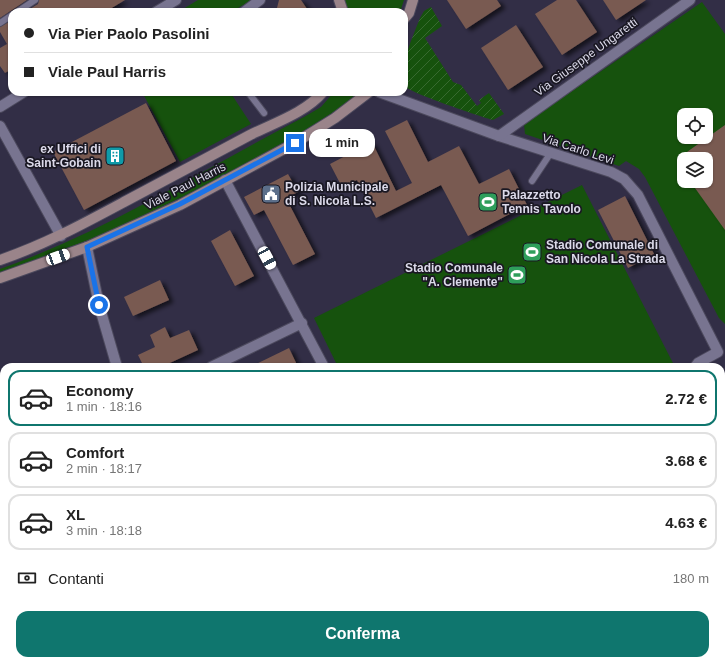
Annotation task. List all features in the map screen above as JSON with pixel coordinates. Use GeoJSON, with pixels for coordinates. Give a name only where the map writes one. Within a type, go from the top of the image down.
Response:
{"type":"FeatureCollection","features":[{"type":"Feature","properties":{"kind":"street"},"geometry":{"type":"LineString","coordinates":[[163,8],[176,0]]}},
{"type":"Feature","properties":{"kind":"street"},"geometry":{"type":"LineString","coordinates":[[249,8],[260,0]]}},
{"type":"Feature","properties":{"kind":"street"},"geometry":{"type":"LineString","coordinates":[[408,14],[413,0]]}},
{"type":"Feature","properties":{"kind":"street","name":"Via Giuseppe Ungaretti"},"geometry":{"type":"LineString","coordinates":[[499,136],[686,1]]}},
{"type":"Feature","properties":{"kind":"street"},"geometry":{"type":"LineString","coordinates":[[0,107],[18,96]]}},
{"type":"Feature","properties":{"kind":"street","name":"Viale Paul Harris"},"geometry":{"type":"LineString","coordinates":[[0,260],[34,248],[61,236],[286,118],[310,104],[319,96]]}},
{"type":"Feature","properties":{"kind":"street","name":"Viale Paul Harris"},"geometry":{"type":"LineString","coordinates":[[0,278],[87,247],[180,204],[295,143],[335,118],[364,96]]}},
{"type":"Feature","properties":{"kind":"street","name":"Via Carlo Levi"},"geometry":{"type":"LineString","coordinates":[[390,96],[550,154],[611,172],[624,179],[638,195],[722,350],[698,363]]}},
{"type":"Feature","properties":{"kind":"street"},"geometry":{"type":"LineString","coordinates":[[0,126],[61,236]]}},
{"type":"Feature","properties":{"kind":"street"},"geometry":{"type":"LineString","coordinates":[[225,180],[322,363]]}},
{"type":"Feature","properties":{"kind":"street"},"geometry":{"type":"LineString","coordinates":[[87,247],[99,305],[115,363]]}},
{"type":"Feature","properties":{"kind":"street"},"geometry":{"type":"LineString","coordinates":[[219,363],[302,323]]}},
{"type":"Feature","properties":{"kind":"lane"},"geometry":{"type":"LineString","coordinates":[[23,8],[35,0]]}},
{"type":"Feature","properties":{"kind":"lane"},"geometry":{"type":"LineString","coordinates":[[251,96],[264,113]]}},
{"type":"Feature","properties":{"kind":"lane"},"geometry":{"type":"LineString","coordinates":[[532,181],[550,154]]}},
{"type":"Feature","properties":{"kind":"green space"},"geometry":{"type":"Polygon","coordinates":[[[198,0],[252,0],[238,8],[185,8],[198,0]]]}},
{"type":"Feature","properties":{"kind":"green space"},"geometry":{"type":"Polygon","coordinates":[[[344,0],[404,0],[401,8],[347,8],[344,0]]]}},
{"type":"Feature","properties":{"kind":"green space"},"geometry":{"type":"Polygon","coordinates":[[[702,2],[725,34],[725,324],[719,318],[645,177],[639,169],[626,161],[619,166],[525,134],[524,124],[702,2]]]}},
{"type":"Feature","properties":{"kind":"green space"},"geometry":{"type":"Polygon","coordinates":[[[431,7],[442,26],[425,38],[453,82],[461,85],[477,106],[481,103],[479,100],[489,93],[504,114],[493,120],[431,99],[408,88],[408,50],[424,11],[431,7]]]}},
{"type":"Feature","properties":{"kind":"green space"},"geometry":{"type":"Polygon","coordinates":[[[144,96],[233,96],[251,124],[180,162],[144,96]]]}},
{"type":"Feature","properties":{"kind":"green space"},"geometry":{"type":"Polygon","coordinates":[[[331,96],[359,96],[304,131],[209,184],[107,233],[0,273],[0,269],[79,237],[117,218],[321,107],[331,96]]]}},
{"type":"Feature","properties":{"kind":"green space","name":"Stadio Comunale di San Nicola La Strada"},"geometry":{"type":"Polygon","coordinates":[[[582,185],[673,363],[336,363],[314,318],[582,185]]]}},
{"type":"Feature","properties":{"kind":"building"},"geometry":{"type":"Polygon","coordinates":[[[0,0],[27,0],[15,8],[8,8],[8,13],[0,18],[0,0]]]}},
{"type":"Feature","properties":{"kind":"building"},"geometry":{"type":"Polygon","coordinates":[[[39,0],[125,0],[112,8],[32,8],[38,4],[39,0]]]}},
{"type":"Feature","properties":{"kind":"building"},"geometry":{"type":"Polygon","coordinates":[[[279,0],[301,0],[306,8],[277,8],[279,0]]]}},
{"type":"Feature","properties":{"kind":"building"},"geometry":{"type":"Polygon","coordinates":[[[447,0],[497,0],[501,6],[466,29],[447,0]]]}},
{"type":"Feature","properties":{"kind":"building"},"geometry":{"type":"Polygon","coordinates":[[[557,0],[576,0],[597,32],[562,55],[535,14],[557,0]]]}},
{"type":"Feature","properties":{"kind":"building"},"geometry":{"type":"Polygon","coordinates":[[[603,0],[646,0],[616,20],[603,0]]]}},
{"type":"Feature","properties":{"kind":"building"},"geometry":{"type":"Polygon","coordinates":[[[8,22],[8,71],[5,73],[0,66],[0,48],[7,44],[0,32],[0,27],[8,22]]]}},
{"type":"Feature","properties":{"kind":"building"},"geometry":{"type":"Polygon","coordinates":[[[516,25],[543,67],[508,90],[481,48],[516,25]]]}},
{"type":"Feature","properties":{"kind":"building","name":"ex Uffici di Saint-Gobain"},"geometry":{"type":"Polygon","coordinates":[[[146,103],[176,161],[84,210],[53,152],[146,103]]]}},
{"type":"Feature","properties":{"kind":"building"},"geometry":{"type":"Polygon","coordinates":[[[407,120],[428,162],[459,146],[479,184],[509,169],[527,205],[468,236],[441,185],[376,218],[357,180],[342,187],[330,164],[372,142],[396,191],[412,183],[385,131],[407,120]]]}},
{"type":"Feature","properties":{"kind":"building"},"geometry":{"type":"Polygon","coordinates":[[[725,125],[725,230],[695,188],[713,188],[713,152],[687,152],[698,144],[713,144],[713,134],[725,125]]]}},
{"type":"Feature","properties":{"kind":"building"},"geometry":{"type":"Polygon","coordinates":[[[288,174],[298,192],[286,198],[315,254],[293,265],[264,210],[254,215],[244,197],[288,174]]]}},
{"type":"Feature","properties":{"kind":"building"},"geometry":{"type":"Polygon","coordinates":[[[625,196],[654,254],[628,268],[598,210],[625,196]]]}},
{"type":"Feature","properties":{"kind":"building"},"geometry":{"type":"Polygon","coordinates":[[[230,230],[254,276],[235,286],[211,241],[230,230]]]}},
{"type":"Feature","properties":{"kind":"building"},"geometry":{"type":"Polygon","coordinates":[[[160,280],[169,300],[133,316],[124,297],[160,280]]]}},
{"type":"Feature","properties":{"kind":"building"},"geometry":{"type":"Polygon","coordinates":[[[165,327],[170,338],[189,330],[198,350],[170,363],[142,363],[138,355],[155,347],[150,335],[165,327]]]}},
{"type":"Feature","properties":{"kind":"building"},"geometry":{"type":"Polygon","coordinates":[[[289,348],[296,363],[258,363],[289,348]]]}},
{"type":"Feature","properties":{"kind":"place","name":"ex Uffici di Saint-Gobain"},"geometry":{"type":"Point","coordinates":[115,156]}},
{"type":"Feature","properties":{"kind":"place","name":"Polizia Municipale di S. Nicola L.S."},"geometry":{"type":"Point","coordinates":[271,194]}},
{"type":"Feature","properties":{"kind":"place","name":"Palazzetto Tennis Tavolo"},"geometry":{"type":"Point","coordinates":[488,202]}},
{"type":"Feature","properties":{"kind":"place","name":"Stadio Comunale di San Nicola La Strada"},"geometry":{"type":"Point","coordinates":[532,252]}},
{"type":"Feature","properties":{"kind":"place","name":"Stadio Comunale \"A. Clemente\""},"geometry":{"type":"Point","coordinates":[517,275]}},
{"type":"Feature","properties":{"kind":"route"},"geometry":{"type":"LineString","coordinates":[[99,305],[87,247],[180,204],[295,143]]}}]}
